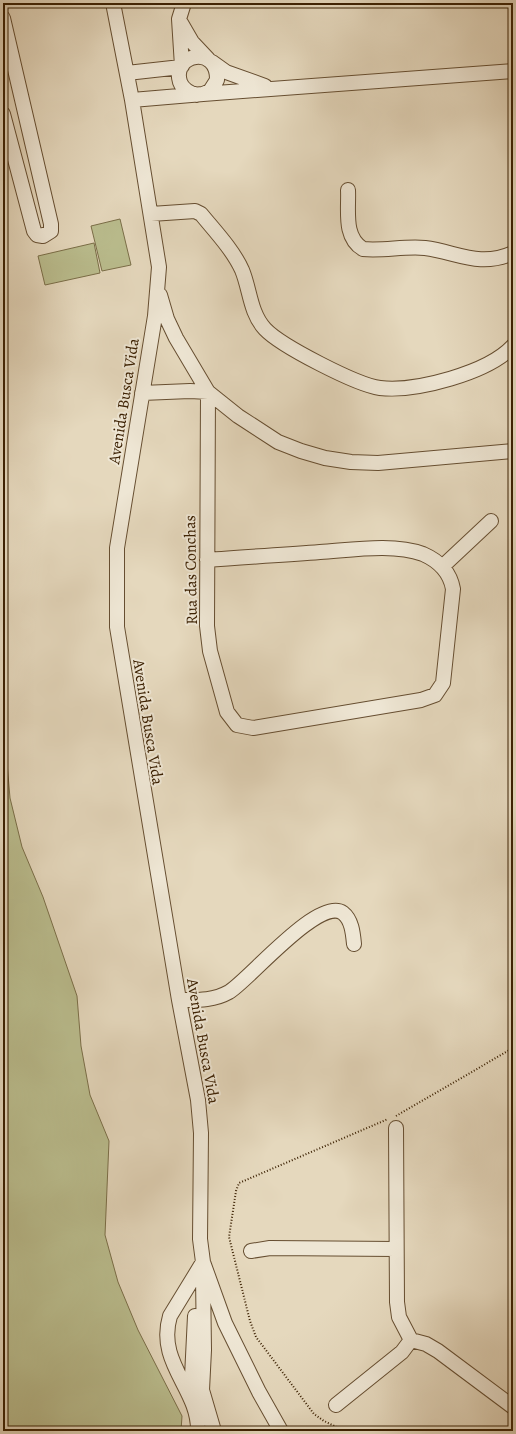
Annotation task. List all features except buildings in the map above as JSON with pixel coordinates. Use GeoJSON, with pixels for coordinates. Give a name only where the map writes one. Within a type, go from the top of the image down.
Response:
{"type":"FeatureCollection","features":[{"type":"Feature","properties":{"kind":"street","name":"Avenida Busca Vida"},"geometry":{"type":"LineString","coordinates":[[113,3],[132,100],[159,268],[158,288],[118,548],[117,627],[179,1000],[198,1100],[201,1133],[200,1268],[259,1392],[281,1431]]}},
{"type":"Feature","properties":{"kind":"street"},"geometry":{"type":"LineString","coordinates":[[180,19],[192,42],[215,66],[217,80],[210,91],[200,94],[186,90],[180,79],[180,19],[184,3]]}},
{"type":"Feature","properties":{"kind":"street"},"geometry":{"type":"LineString","coordinates":[[3,18],[8,62],[51,224],[51,231],[44,236],[37,235],[34,231],[3,114]]}},
{"type":"Feature","properties":{"kind":"street"},"geometry":{"type":"LineString","coordinates":[[127,73],[181,67],[186,61],[197,56],[210,60],[226,72],[271,88]]}},
{"type":"Feature","properties":{"kind":"street"},"geometry":{"type":"LineString","coordinates":[[132,100],[271,88],[513,71]]}},
{"type":"Feature","properties":{"kind":"street"},"geometry":{"type":"LineString","coordinates":[[348,190],[349,231],[356,245],[363,249],[424,248],[474,260],[492,259],[513,254]]}},
{"type":"Feature","properties":{"kind":"street"},"geometry":{"type":"LineString","coordinates":[[151,214],[195,211],[201,214],[241,269],[257,318],[264,328],[287,345],[365,385],[381,388],[398,388],[446,381],[497,360],[513,346]]}},
{"type":"Feature","properties":{"kind":"street"},"geometry":{"type":"LineString","coordinates":[[158,288],[167,319],[176,338],[208,392],[259,431],[301,451],[325,458],[378,464],[513,451]]}},
{"type":"Feature","properties":{"kind":"street"},"geometry":{"type":"LineString","coordinates":[[142,393],[190,391],[208,392]]}},
{"type":"Feature","properties":{"kind":"street","name":"Rua das Conchas"},"geometry":{"type":"LineString","coordinates":[[208,392],[207,626],[210,651],[224,703],[227,712],[237,725],[253,728],[421,700],[435,695],[443,683],[445,673],[453,589],[452,581],[443,566]]}},
{"type":"Feature","properties":{"kind":"street"},"geometry":{"type":"LineString","coordinates":[[207,560],[383,548],[414,551],[443,566],[491,521]]}},
{"type":"Feature","properties":{"kind":"street"},"geometry":{"type":"LineString","coordinates":[[179,1000],[218,997],[231,990],[278,946],[306,925],[334,910],[342,912],[348,918],[352,927],[354,944]]}},
{"type":"Feature","properties":{"kind":"street"},"geometry":{"type":"LineString","coordinates":[[396,1128],[396,1249],[398,1317],[411,1340],[426,1344],[513,1408]]}},
{"type":"Feature","properties":{"kind":"street"},"geometry":{"type":"LineString","coordinates":[[251,1251],[270,1248],[396,1249]]}},
{"type":"Feature","properties":{"kind":"street"},"geometry":{"type":"LineString","coordinates":[[191,1400],[200,1268]]}},
{"type":"Feature","properties":{"kind":"street"},"geometry":{"type":"LineString","coordinates":[[198,1431],[197,1414],[170,1356],[168,1322],[170,1316],[200,1268]]}},
{"type":"Feature","properties":{"kind":"street"},"geometry":{"type":"LineString","coordinates":[[200,1268],[204,1350],[202,1390],[214,1431]]}},
{"type":"Feature","properties":{"kind":"street"},"geometry":{"type":"LineString","coordinates":[[336,1405],[402,1352],[411,1340]]}},
{"type":"Feature","properties":{"kind":"path"},"geometry":{"type":"LineString","coordinates":[[345,1431],[324,1421],[314,1414],[256,1337],[250,1321],[229,1237],[237,1186],[243,1181],[395,1116],[513,1048]]}},
{"type":"Feature","properties":{"kind":"green space"},"geometry":{"type":"Polygon","coordinates":[[[120,219],[131,265],[102,271],[91,226],[120,219]]]}},
{"type":"Feature","properties":{"kind":"green space"},"geometry":{"type":"Polygon","coordinates":[[[94,243],[100,273],[45,285],[38,256],[94,243]]]}},
{"type":"Feature","properties":{"kind":"green space"},"geometry":{"type":"Polygon","coordinates":[[[3,716],[10,798],[22,847],[43,897],[77,996],[81,1046],[90,1095],[109,1141],[105,1235],[118,1282],[138,1330],[182,1416],[181,1431],[3,1431],[3,716]]]}}]}
